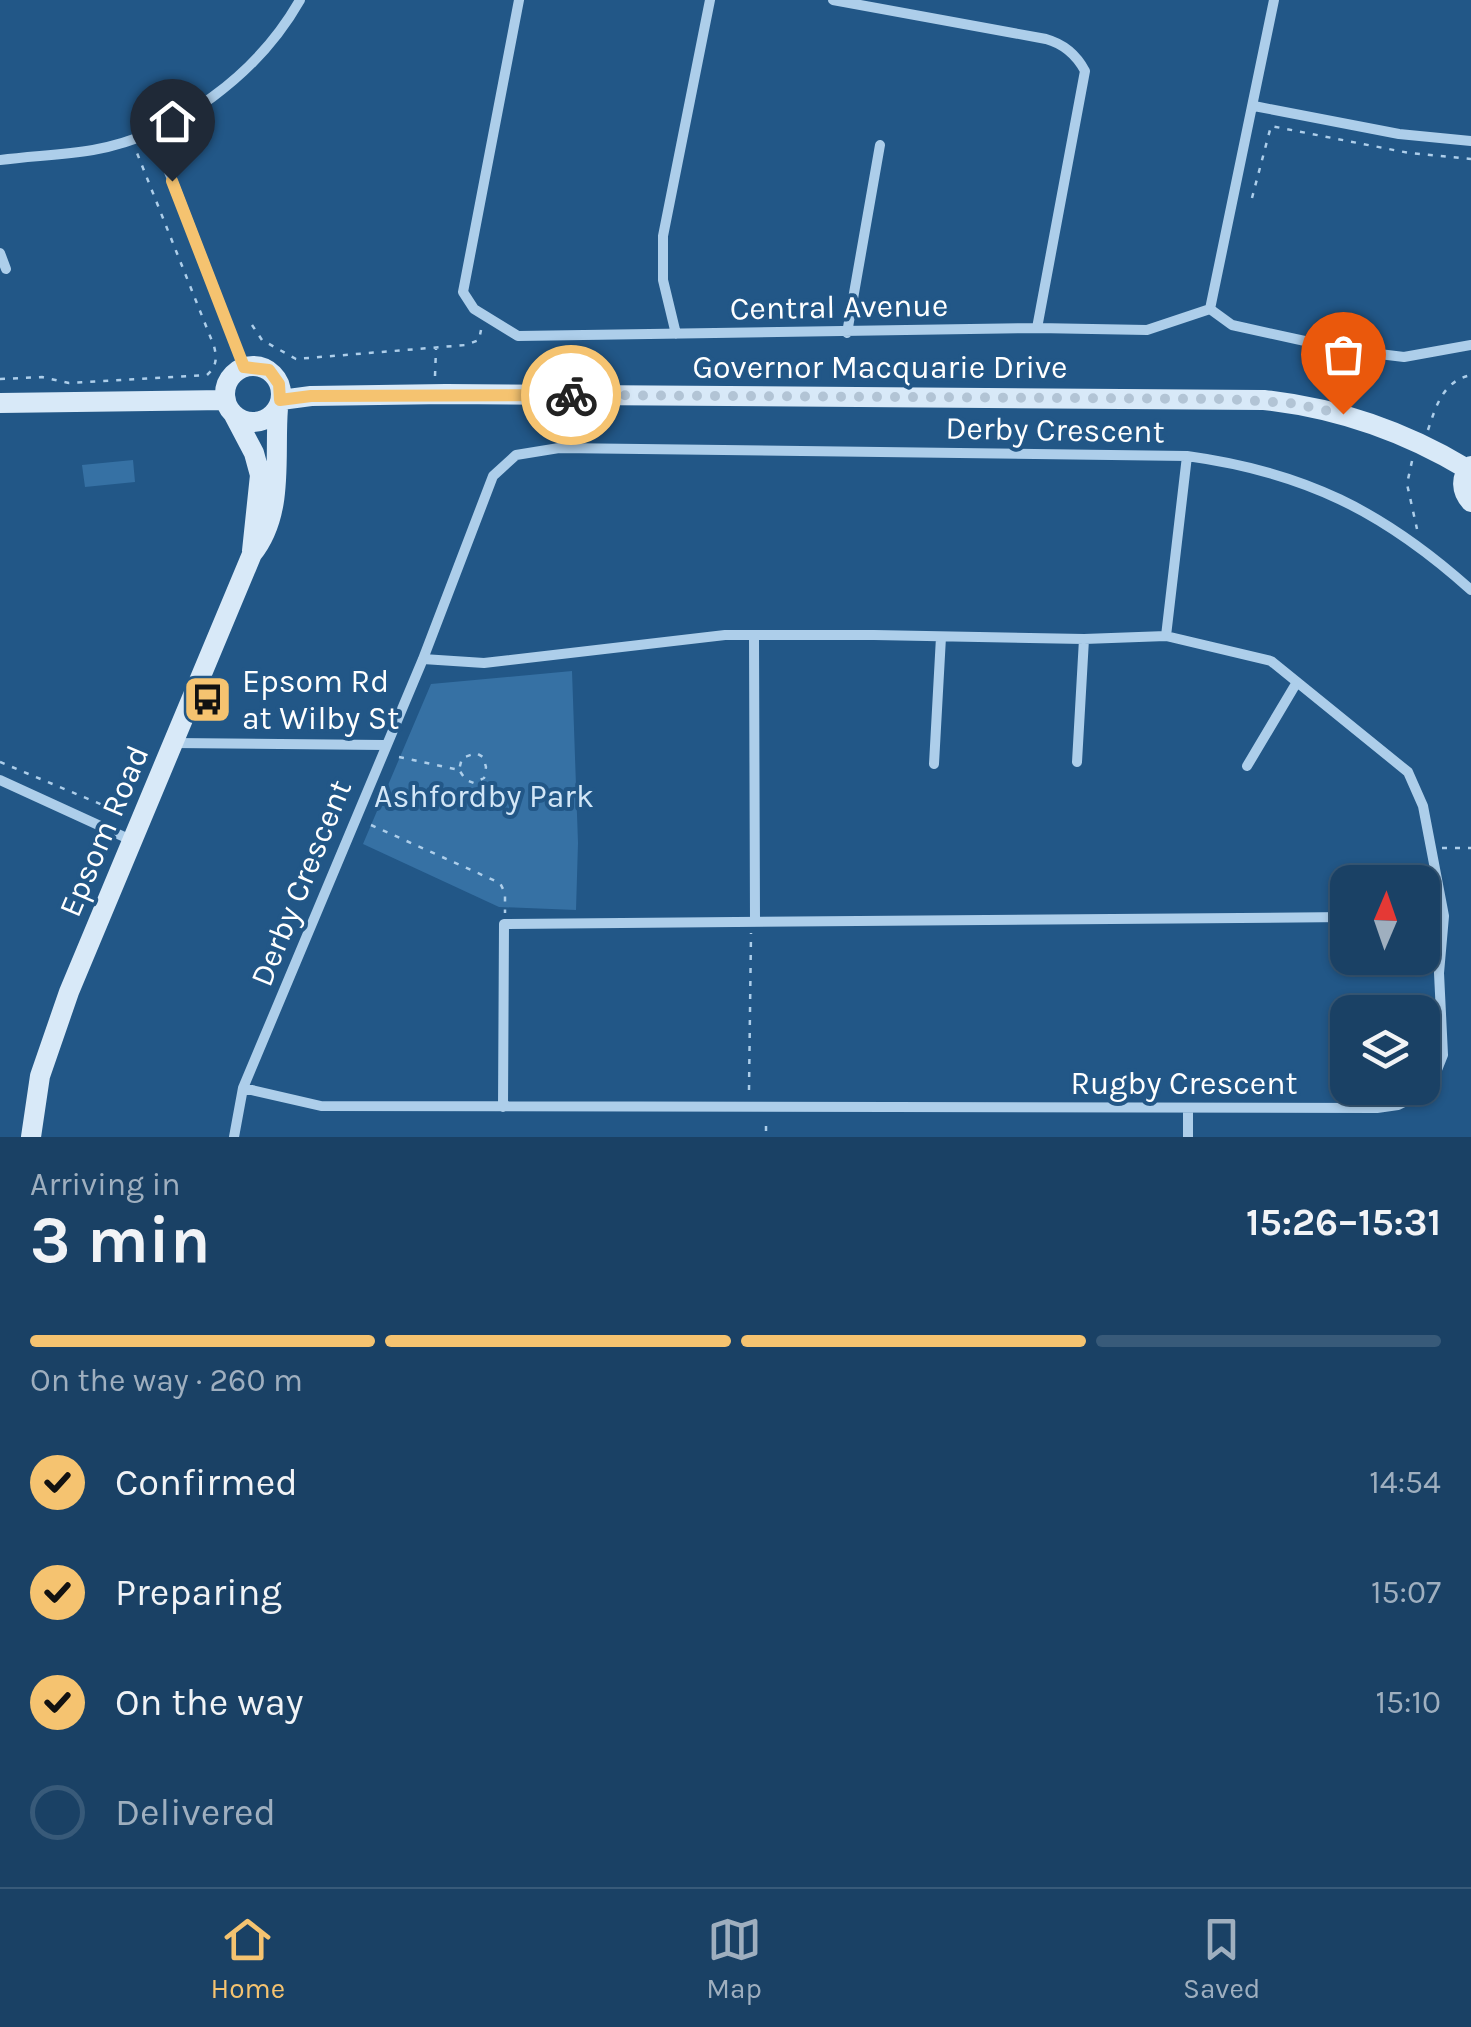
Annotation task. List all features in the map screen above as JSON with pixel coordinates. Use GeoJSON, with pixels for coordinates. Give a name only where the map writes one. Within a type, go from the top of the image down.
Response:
{"type":"FeatureCollection","features":[{"type":"Feature","properties":{"kind":"main road"},"geometry":{"type":"LineString","coordinates":[[244,367],[269,370],[279,384],[279,404],[258,422],[241,420],[230,407],[231,377],[244,367]]}},
{"type":"Feature","properties":{"kind":"main road","name":"Governor Macquarie Drive"},"geometry":{"type":"LineString","coordinates":[[279,404],[311,396],[481,394],[1264,400],[1315,407],[1370,423],[1469,467]]}},
{"type":"Feature","properties":{"kind":"main road"},"geometry":{"type":"LineString","coordinates":[[0,403],[230,407]]}},
{"type":"Feature","properties":{"kind":"main road","name":"Epsom Road"},"geometry":{"type":"LineString","coordinates":[[31,1137],[40,1076],[53,1034],[252,554],[265,538],[275,499],[279,404]]}},
{"type":"Feature","properties":{"kind":"main road","name":"Epsom Road"},"geometry":{"type":"LineString","coordinates":[[230,407],[254,453],[260,475],[252,554]]}},
{"type":"Feature","properties":{"kind":"main road"},"geometry":{"type":"LineString","coordinates":[[1469,467],[1462,485],[1471,502]]}},
{"type":"Feature","properties":{"kind":"street"},"geometry":{"type":"LineString","coordinates":[[0,160],[94,150],[153,130],[197,106],[250,66],[300,0]]}},
{"type":"Feature","properties":{"kind":"street","name":"Central Avenue"},"geometry":{"type":"LineString","coordinates":[[519,0],[463,292],[474,308],[518,336],[1037,328],[1147,330],[1210,309]]}},
{"type":"Feature","properties":{"kind":"street"},"geometry":{"type":"LineString","coordinates":[[676,334],[663,280],[663,236],[710,0]]}},
{"type":"Feature","properties":{"kind":"street"},"geometry":{"type":"LineString","coordinates":[[833,0],[1063,44],[1081,62],[1086,71],[1037,328]]}},
{"type":"Feature","properties":{"kind":"street"},"geometry":{"type":"LineString","coordinates":[[1274,0],[1210,309],[1232,325],[1346,350],[1404,356],[1471,345]]}},
{"type":"Feature","properties":{"kind":"street"},"geometry":{"type":"LineString","coordinates":[[1254,106],[1399,134],[1471,141]]}},
{"type":"Feature","properties":{"kind":"street"},"geometry":{"type":"LineString","coordinates":[[153,130],[244,367]]}},
{"type":"Feature","properties":{"kind":"street"},"geometry":{"type":"LineString","coordinates":[[847,333],[880,145]]}},
{"type":"Feature","properties":{"kind":"street"},"geometry":{"type":"LineString","coordinates":[[0,253],[6,269]]}},
{"type":"Feature","properties":{"kind":"street","name":"Derby Crescent"},"geometry":{"type":"LineString","coordinates":[[234,1137],[242,1088],[423,660],[493,476],[516,454],[559,448],[1187,456],[1245,464],[1274,472],[1382,520],[1471,590]]}},
{"type":"Feature","properties":{"kind":"street"},"geometry":{"type":"LineString","coordinates":[[1166,636],[1187,456]]}},
{"type":"Feature","properties":{"kind":"street","name":"Rugby Crescent"},"geometry":{"type":"LineString","coordinates":[[242,1088],[321,1106],[1378,1108],[1398,1105],[1420,1094],[1433,1080],[1443,1056],[1439,973],[1444,916],[1422,806],[1408,772],[1271,662],[1166,636],[725,636],[484,663],[423,660]]}},
{"type":"Feature","properties":{"kind":"street"},"geometry":{"type":"LineString","coordinates":[[754,636],[755,922]]}},
{"type":"Feature","properties":{"kind":"street"},"geometry":{"type":"LineString","coordinates":[[934,764],[942,637]]}},
{"type":"Feature","properties":{"kind":"street"},"geometry":{"type":"LineString","coordinates":[[1077,762],[1084,639]]}},
{"type":"Feature","properties":{"kind":"street"},"geometry":{"type":"LineString","coordinates":[[1247,766],[1297,682]]}},
{"type":"Feature","properties":{"kind":"street"},"geometry":{"type":"LineString","coordinates":[[173,742],[384,745]]}},
{"type":"Feature","properties":{"kind":"street"},"geometry":{"type":"LineString","coordinates":[[0,780],[131,840]]}},
{"type":"Feature","properties":{"kind":"street"},"geometry":{"type":"LineString","coordinates":[[503,1107],[504,924],[1330,917]]}},
{"type":"Feature","properties":{"kind":"street"},"geometry":{"type":"LineString","coordinates":[[1188,1108],[1188,1137]]}},
{"type":"Feature","properties":{"kind":"path"},"geometry":{"type":"LineString","coordinates":[[1252,198],[1271,126],[1409,153],[1471,159]]}},
{"type":"Feature","properties":{"kind":"path"},"geometry":{"type":"LineString","coordinates":[[0,379],[42,377],[69,383],[198,376],[213,370],[214,346],[140,156]]}},
{"type":"Feature","properties":{"kind":"path"},"geometry":{"type":"LineString","coordinates":[[252,325],[262,340],[296,360],[466,345],[479,340],[482,324]]}},
{"type":"Feature","properties":{"kind":"path"},"geometry":{"type":"LineString","coordinates":[[435,379],[436,348]]}},
{"type":"Feature","properties":{"kind":"path"},"geometry":{"type":"LineString","coordinates":[[1427,432],[1447,388],[1471,375]]}},
{"type":"Feature","properties":{"kind":"path"},"geometry":{"type":"LineString","coordinates":[[1414,455],[1407,484],[1417,529]]}},
{"type":"Feature","properties":{"kind":"path"},"geometry":{"type":"LineString","coordinates":[[399,757],[460,770],[466,780],[480,782],[486,773],[483,757],[476,753],[466,755],[460,770]]}},
{"type":"Feature","properties":{"kind":"path"},"geometry":{"type":"LineString","coordinates":[[0,762],[117,810]]}},
{"type":"Feature","properties":{"kind":"path"},"geometry":{"type":"LineString","coordinates":[[371,825],[500,883],[505,893],[504,924]]}},
{"type":"Feature","properties":{"kind":"path"},"geometry":{"type":"LineString","coordinates":[[1430,848],[1471,848]]}},
{"type":"Feature","properties":{"kind":"path"},"geometry":{"type":"LineString","coordinates":[[749,1090],[750,936],[755,922]]}},
{"type":"Feature","properties":{"kind":"path"},"geometry":{"type":"LineString","coordinates":[[766,1126],[766,1137]]}},
{"type":"Feature","properties":{"kind":"green space"},"geometry":{"type":"Polygon","coordinates":[[[133,460],[135,482],[85,487],[82,465],[133,460]]]}},
{"type":"Feature","properties":{"kind":"green space","name":"Ashfordby Park"},"geometry":{"type":"Polygon","coordinates":[[[572,671],[578,843],[576,910],[499,907],[363,844],[431,684],[572,671]]]}},
{"type":"Feature","properties":{"kind":"way so far"},"geometry":{"type":"LineString","coordinates":[[571,395],[1145,397],[1264,400],[1343,414]]}},
{"type":"Feature","properties":{"kind":"place","name":"Epsom Rd at Wilby St"},"geometry":{"type":"Point","coordinates":[207,699]}},
{"type":"Feature","properties":{"kind":"route"},"geometry":{"type":"LineString","coordinates":[[172,181],[244,367],[269,370],[279,384],[280,400],[311,396],[571,395]]}}]}
